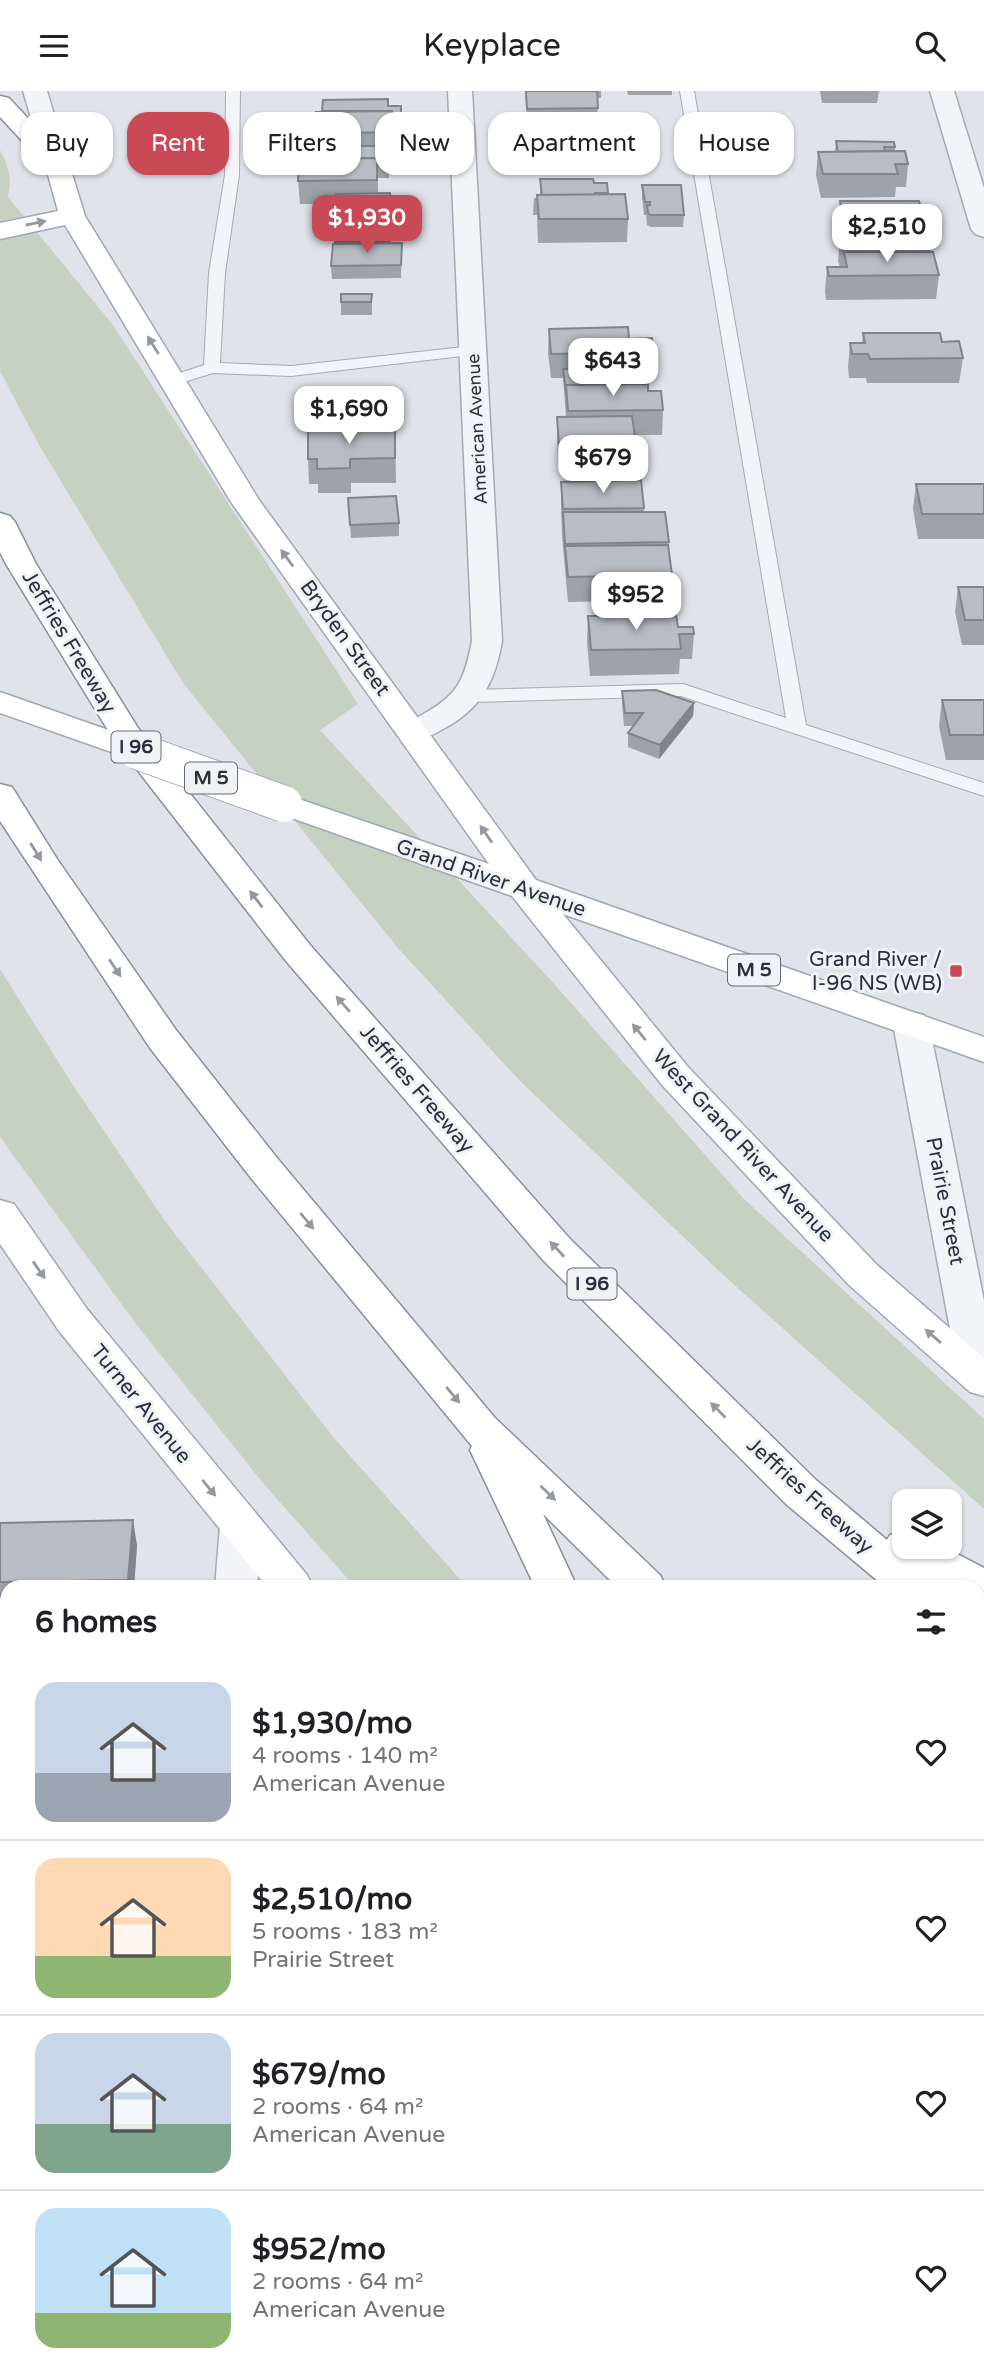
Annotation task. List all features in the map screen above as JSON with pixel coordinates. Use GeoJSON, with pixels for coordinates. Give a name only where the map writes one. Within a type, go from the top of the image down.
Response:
{"type":"FeatureCollection","features":[{"type":"Feature","properties":{"kind":"main road"},"geometry":{"type":"LineString","coordinates":[[0,103],[21,125]]}},
{"type":"Feature","properties":{"kind":"main road","name":"Bryden Street"},"geometry":{"type":"LineString","coordinates":[[60,175],[72,216],[246,502],[525,890]]}},
{"type":"Feature","properties":{"kind":"main road"},"geometry":{"type":"LineString","coordinates":[[0,231],[72,216]]}},
{"type":"Feature","properties":{"kind":"main road","name":"Jeffries Freeway"},"geometry":{"type":"LineString","coordinates":[[0,522],[21,564],[125,733],[298,953],[556,1249],[801,1492],[906,1580]]}},
{"type":"Feature","properties":{"kind":"main road","name":"Grand River Avenue"},"geometry":{"type":"LineString","coordinates":[[0,702],[525,890],[984,1050]]}},
{"type":"Feature","properties":{"kind":"main road"},"geometry":{"type":"LineString","coordinates":[[0,794],[44,865],[163,1039],[264,1168],[481,1429],[638,1580]]}},
{"type":"Feature","properties":{"kind":"main road","name":"West Grand River Avenue"},"geometry":{"type":"LineString","coordinates":[[525,890],[675,1076],[863,1275],[982,1379]]}},
{"type":"Feature","properties":{"kind":"main road","name":"Turner Avenue"},"geometry":{"type":"LineString","coordinates":[[0,1214],[73,1320],[286,1580]]}},
{"type":"Feature","properties":{"kind":"main road"},"geometry":{"type":"LineString","coordinates":[[481,1429],[553,1580]]}},
{"type":"Feature","properties":{"kind":"main road"},"geometry":{"type":"LineString","coordinates":[[801,1492],[892,1540]]}},
{"type":"Feature","properties":{"kind":"main road"},"geometry":{"type":"LineString","coordinates":[[928,1559],[969,1580]]}},
{"type":"Feature","properties":{"kind":"street","name":"Bryden Street"},"geometry":{"type":"LineString","coordinates":[[35,91],[41,112]]}},
{"type":"Feature","properties":{"kind":"street","name":"American Avenue"},"geometry":{"type":"LineString","coordinates":[[460,91],[487,641],[482,673],[471,696]]}},
{"type":"Feature","properties":{"kind":"street"},"geometry":{"type":"LineString","coordinates":[[942,91],[984,229]]}},
{"type":"Feature","properties":{"kind":"street"},"geometry":{"type":"LineString","coordinates":[[413,732],[452,712],[471,696]]}},
{"type":"Feature","properties":{"kind":"street","name":"Prairie Street"},"geometry":{"type":"LineString","coordinates":[[911,1024],[982,1379]]}},
{"type":"Feature","properties":{"kind":"street"},"geometry":{"type":"LineString","coordinates":[[237,1580],[241,1526]]}},
{"type":"Feature","properties":{"kind":"lane"},"geometry":{"type":"LineString","coordinates":[[212,367],[217,273],[232,175],[233,91]]}},
{"type":"Feature","properties":{"kind":"lane"},"geometry":{"type":"LineString","coordinates":[[687,91],[797,728]]}},
{"type":"Feature","properties":{"kind":"lane"},"geometry":{"type":"LineString","coordinates":[[174,380],[212,367],[291,371],[473,351]]}},
{"type":"Feature","properties":{"kind":"lane"},"geometry":{"type":"LineString","coordinates":[[471,696],[683,690],[984,790]]}},
{"type":"Feature","properties":{"kind":"green space"},"geometry":{"type":"Polygon","coordinates":[[[0,150],[9,173],[8,197],[113,325],[358,704],[320,730],[556,986],[743,1198],[984,1419],[984,1509],[720,1272],[519,1080],[397,947],[183,683],[39,445],[0,371],[0,150]]]}},
{"type":"Feature","properties":{"kind":"green space"},"geometry":{"type":"Polygon","coordinates":[[[0,969],[71,1082],[165,1221],[334,1438],[461,1580],[349,1580],[263,1483],[136,1324],[0,1137],[0,969]]]}},
{"type":"Feature","properties":{"kind":"building"},"geometry":{"type":"Polygon","coordinates":[[[526,91],[597,91],[598,108],[527,109],[526,91]]]}},
{"type":"Feature","properties":{"kind":"building"},"geometry":{"type":"Polygon","coordinates":[[[388,99],[388,106],[401,106],[401,112],[322,111],[323,100],[388,99]]]}},
{"type":"Feature","properties":{"kind":"building"},"geometry":{"type":"Polygon","coordinates":[[[392,111],[375,112],[375,132],[361,133],[361,112],[316,112],[392,111]]]}},
{"type":"Feature","properties":{"kind":"building"},"geometry":{"type":"Polygon","coordinates":[[[836,141],[894,142],[895,147],[884,147],[885,151],[838,152],[836,141]]]}},
{"type":"Feature","properties":{"kind":"building"},"geometry":{"type":"Polygon","coordinates":[[[361,146],[375,146],[375,158],[361,158],[361,146]]]}},
{"type":"Feature","properties":{"kind":"building"},"geometry":{"type":"Polygon","coordinates":[[[905,151],[908,164],[895,164],[898,174],[823,174],[818,152],[905,151]]]}},
{"type":"Feature","properties":{"kind":"building"},"geometry":{"type":"Polygon","coordinates":[[[361,158],[375,158],[377,180],[298,181],[298,175],[361,175],[361,158]]]}},
{"type":"Feature","properties":{"kind":"building"},"geometry":{"type":"Polygon","coordinates":[[[540,179],[593,179],[594,183],[607,183],[608,193],[542,195],[540,179]]]}},
{"type":"Feature","properties":{"kind":"building"},"geometry":{"type":"Polygon","coordinates":[[[642,185],[681,185],[684,215],[648,213],[647,205],[650,205],[650,202],[645,202],[642,185]]]}},
{"type":"Feature","properties":{"kind":"building"},"geometry":{"type":"Polygon","coordinates":[[[390,193],[390,196],[400,196],[400,212],[390,212],[390,215],[335,216],[336,194],[390,193]]]}},
{"type":"Feature","properties":{"kind":"building"},"geometry":{"type":"Polygon","coordinates":[[[625,194],[628,219],[539,219],[537,195],[625,194]]]}},
{"type":"Feature","properties":{"kind":"building"},"geometry":{"type":"Polygon","coordinates":[[[840,201],[919,201],[924,223],[844,223],[840,201]]]}},
{"type":"Feature","properties":{"kind":"building"},"geometry":{"type":"Polygon","coordinates":[[[389,218],[390,241],[335,242],[335,219],[389,218]]]}},
{"type":"Feature","properties":{"kind":"building"},"geometry":{"type":"Polygon","coordinates":[[[926,225],[932,248],[843,249],[840,237],[868,237],[865,226],[926,225]]]}},
{"type":"Feature","properties":{"kind":"building"},"geometry":{"type":"Polygon","coordinates":[[[402,243],[401,265],[331,266],[333,244],[402,243]]]}},
{"type":"Feature","properties":{"kind":"building"},"geometry":{"type":"Polygon","coordinates":[[[844,252],[933,252],[939,275],[829,276],[827,267],[847,267],[844,252]]]}},
{"type":"Feature","properties":{"kind":"building"},"geometry":{"type":"Polygon","coordinates":[[[341,294],[372,294],[371,302],[341,302],[341,294]]]}},
{"type":"Feature","properties":{"kind":"building"},"geometry":{"type":"Polygon","coordinates":[[[628,327],[629,339],[652,338],[654,352],[551,354],[549,329],[628,327]]]}},
{"type":"Feature","properties":{"kind":"building"},"geometry":{"type":"Polygon","coordinates":[[[863,333],[940,333],[942,342],[959,341],[963,358],[870,359],[868,354],[852,354],[850,343],[865,343],[863,333]]]}},
{"type":"Feature","properties":{"kind":"building"},"geometry":{"type":"Polygon","coordinates":[[[615,368],[617,385],[566,385],[566,391],[563,369],[615,368]]]}},
{"type":"Feature","properties":{"kind":"building"},"geometry":{"type":"Polygon","coordinates":[[[648,384],[648,391],[661,391],[663,410],[568,411],[566,385],[648,384]]]}},
{"type":"Feature","properties":{"kind":"building"},"geometry":{"type":"Polygon","coordinates":[[[632,416],[636,443],[559,444],[557,417],[632,416]]]}},
{"type":"Feature","properties":{"kind":"building"},"geometry":{"type":"Polygon","coordinates":[[[395,429],[395,458],[350,459],[350,468],[317,469],[317,459],[308,459],[308,430],[395,429]]]}},
{"type":"Feature","properties":{"kind":"building"},"geometry":{"type":"Polygon","coordinates":[[[637,459],[640,481],[573,481],[571,461],[637,459]]]}},
{"type":"Feature","properties":{"kind":"building"},"geometry":{"type":"Polygon","coordinates":[[[641,480],[644,508],[563,509],[561,482],[641,480]]]}},
{"type":"Feature","properties":{"kind":"building"},"geometry":{"type":"Polygon","coordinates":[[[916,484],[984,484],[984,514],[922,514],[916,484]]]}},
{"type":"Feature","properties":{"kind":"building"},"geometry":{"type":"Polygon","coordinates":[[[396,496],[399,523],[350,525],[348,498],[396,496]]]}},
{"type":"Feature","properties":{"kind":"building"},"geometry":{"type":"Polygon","coordinates":[[[563,512],[665,512],[669,542],[565,544],[563,512]]]}},
{"type":"Feature","properties":{"kind":"building"},"geometry":{"type":"Polygon","coordinates":[[[668,545],[672,575],[568,577],[565,546],[668,545]]]}},
{"type":"Feature","properties":{"kind":"building"},"geometry":{"type":"Polygon","coordinates":[[[958,587],[984,587],[984,620],[965,620],[958,587]]]}},
{"type":"Feature","properties":{"kind":"building"},"geometry":{"type":"Polygon","coordinates":[[[676,615],[678,627],[693,627],[694,634],[679,634],[681,649],[591,650],[588,616],[676,615]]]}},
{"type":"Feature","properties":{"kind":"building"},"geometry":{"type":"Polygon","coordinates":[[[656,690],[694,703],[660,745],[628,733],[643,713],[625,713],[622,691],[656,690]]]}},
{"type":"Feature","properties":{"kind":"building"},"geometry":{"type":"Polygon","coordinates":[[[942,700],[984,700],[984,735],[950,735],[942,700]]]}},
{"type":"Feature","properties":{"kind":"building"},"geometry":{"type":"Polygon","coordinates":[[[133,1520],[128,1580],[0,1580],[0,1523],[133,1520]]]}},
{"type":"Feature","properties":{"kind":"place","name":"Grand River / I-96 NS (WB)"},"geometry":{"type":"Point","coordinates":[956,971]}}]}
